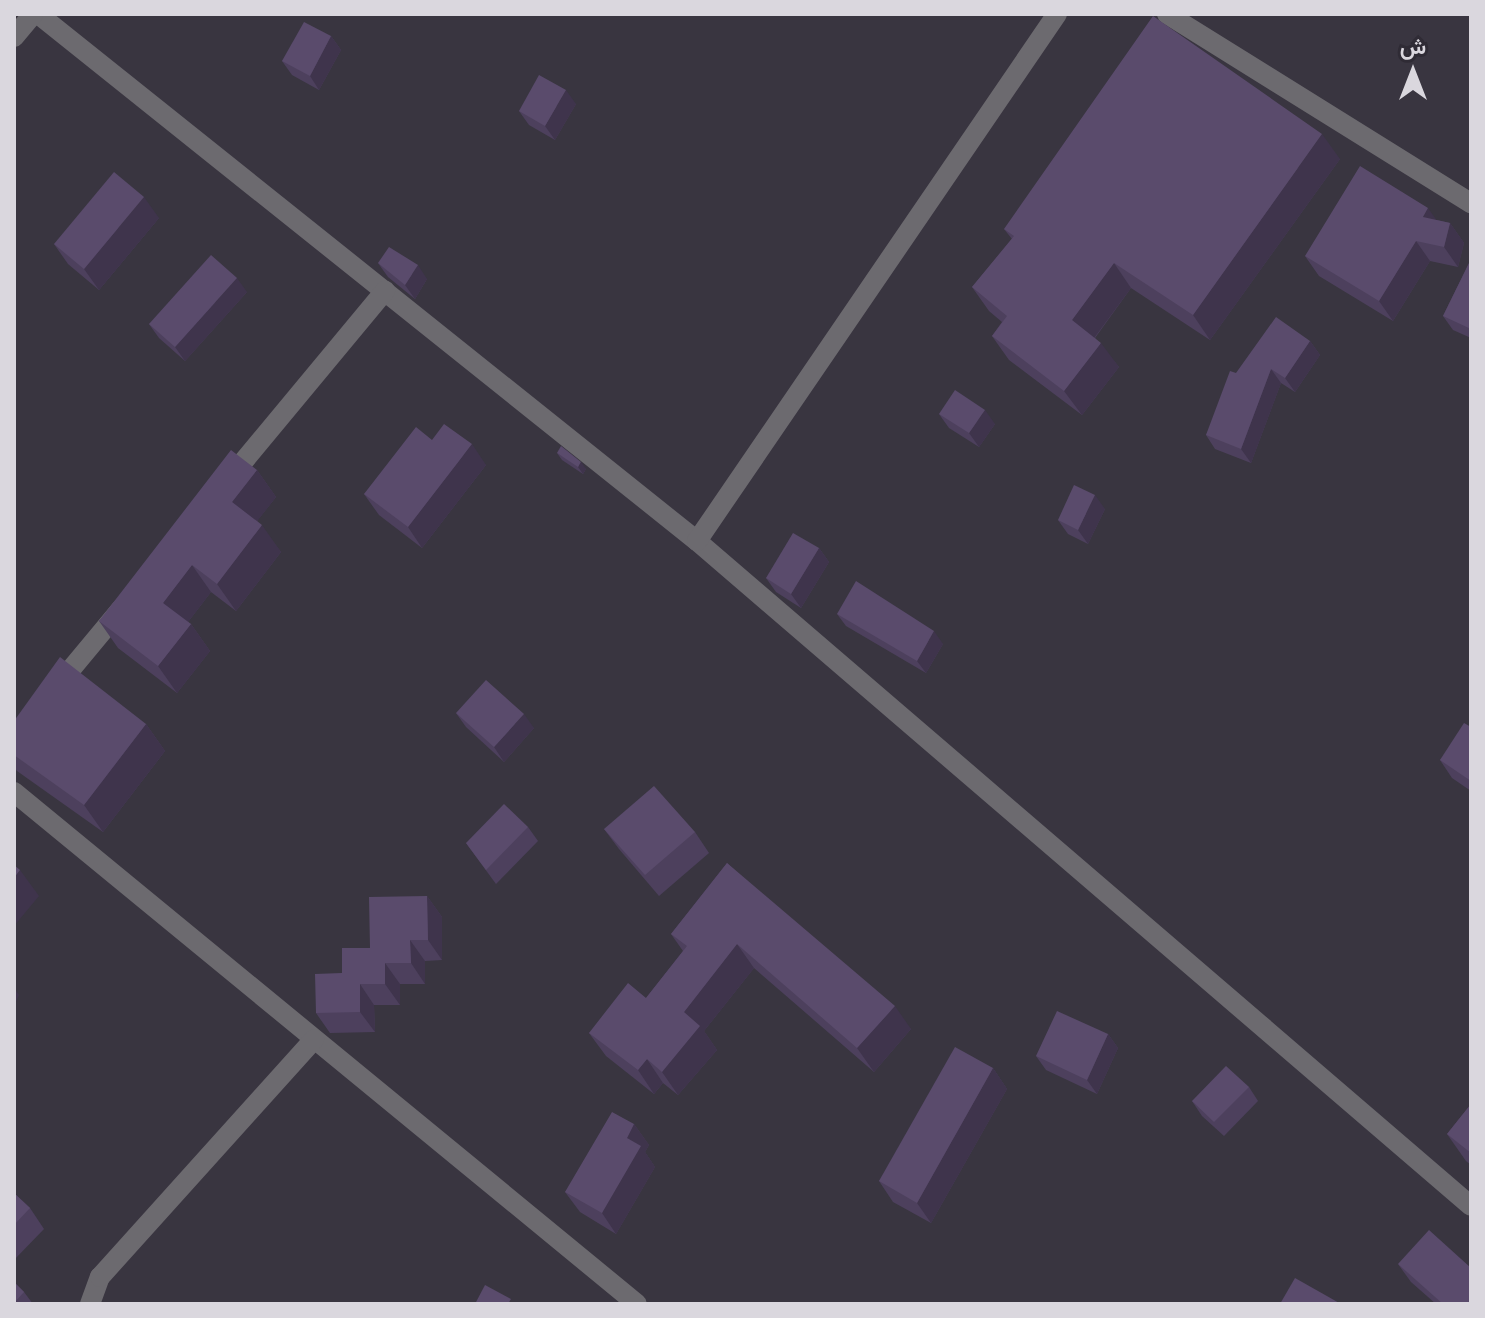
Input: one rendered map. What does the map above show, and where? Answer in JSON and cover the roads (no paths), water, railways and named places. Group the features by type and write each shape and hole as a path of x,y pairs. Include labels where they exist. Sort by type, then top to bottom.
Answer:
{"street":[{"path":"14,37 36,14 697,541 1471,1206"},
{"path":"697,541 1057,14"},
{"path":"1167,14 1471,203"},
{"path":"214,497 385,291"},
{"path":"44,702 134,594"},
{"path":"14,792 637,1304"},
{"path":"90,1304 100,1277 314,1039"}]}
